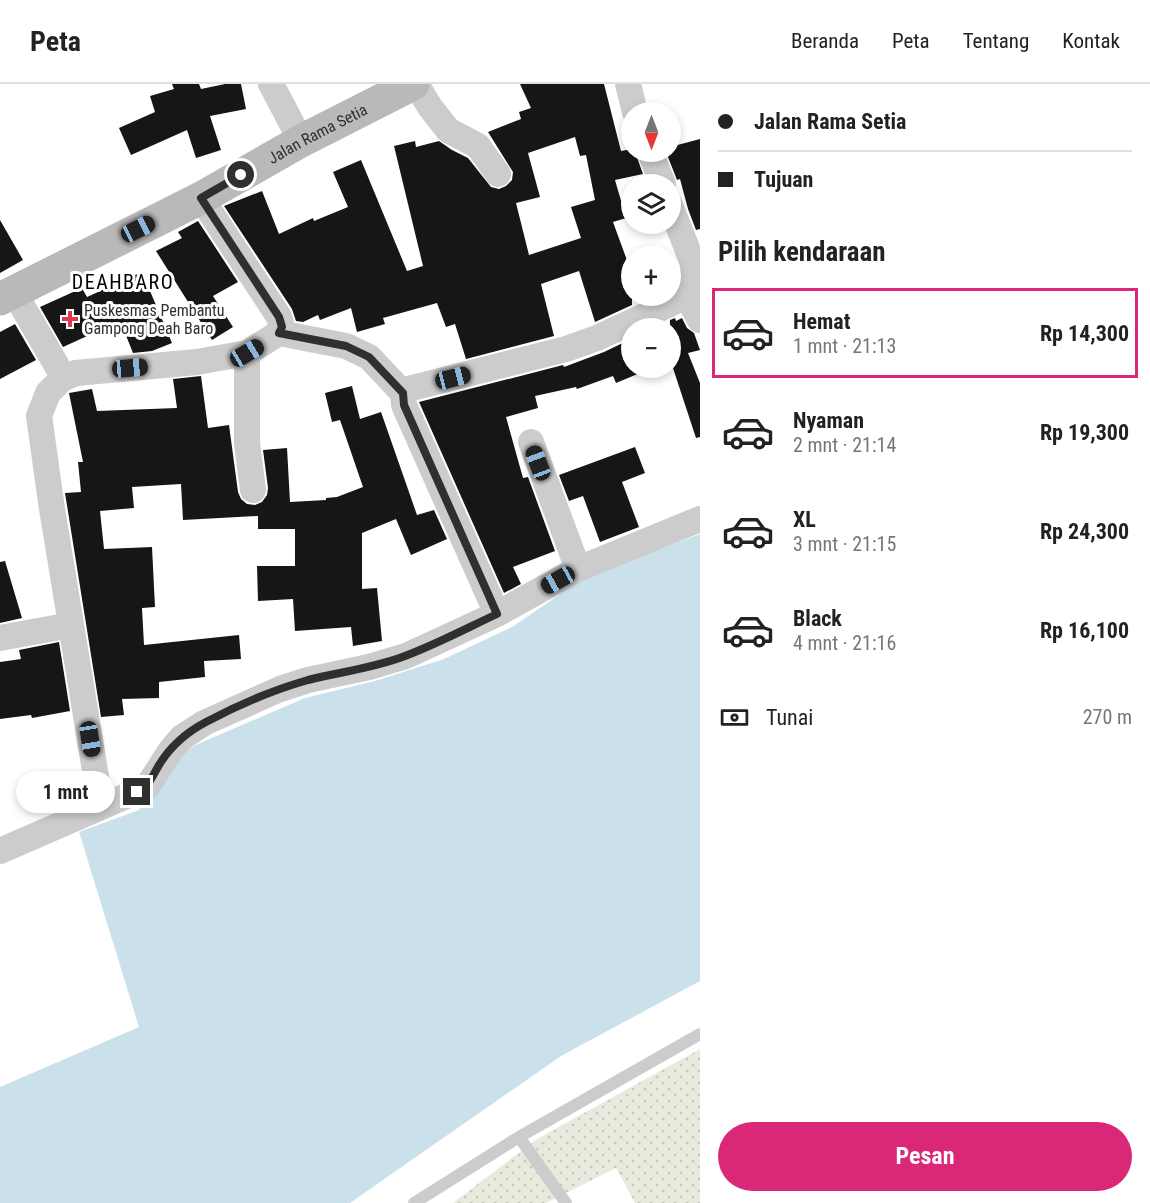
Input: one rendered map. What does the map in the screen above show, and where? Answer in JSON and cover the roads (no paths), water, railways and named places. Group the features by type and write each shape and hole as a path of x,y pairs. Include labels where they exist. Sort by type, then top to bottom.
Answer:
{"street":[{"path":"271,84 302,141"},
{"path":"415,84 448,130 478,146 498,174"},
{"name":"Jalan Rama Setia","path":"7,295 201,198 302,141 415,84"},
{"path":"628,84 632,102"},
{"path":"101,807 39,416 48,393 64,378 76,374 197,362 247,353 279,333 282,327 279,317 201,198"},
{"path":"681,229 697,264 687,296 700,320"},
{"path":"7,295 64,378"},
{"path":"403,393 408,389 566,349 597,338 687,296"},
{"path":"279,333 346,346 369,357 403,393 404,405 497,614"},
{"path":"247,353 247,443 253,490"},
{"path":"531,442 578,569"},
{"path":"0,851 147,787 181,738 204,723 280,689 406,656 497,614 578,569 700,519"},
{"path":"0,638 71,625"}],"lane":[{"path":"414,1203 519,1137 700,1034"},
{"path":"519,1137 566,1203"}],"water":[{"path":"700,534 700,981 561,1056 350,1203 0,1203 0,1087 139,1027 79,832 139,810 160,768 191,747 305,698 375,681 444,659 512,627 584,578"}],"place":[{"name":"Puskesmas Pembantu Gampong Deah Baro","path":"70,319"}],"district":[{"name":"DEAHBARO","path":"123,282"}]}
